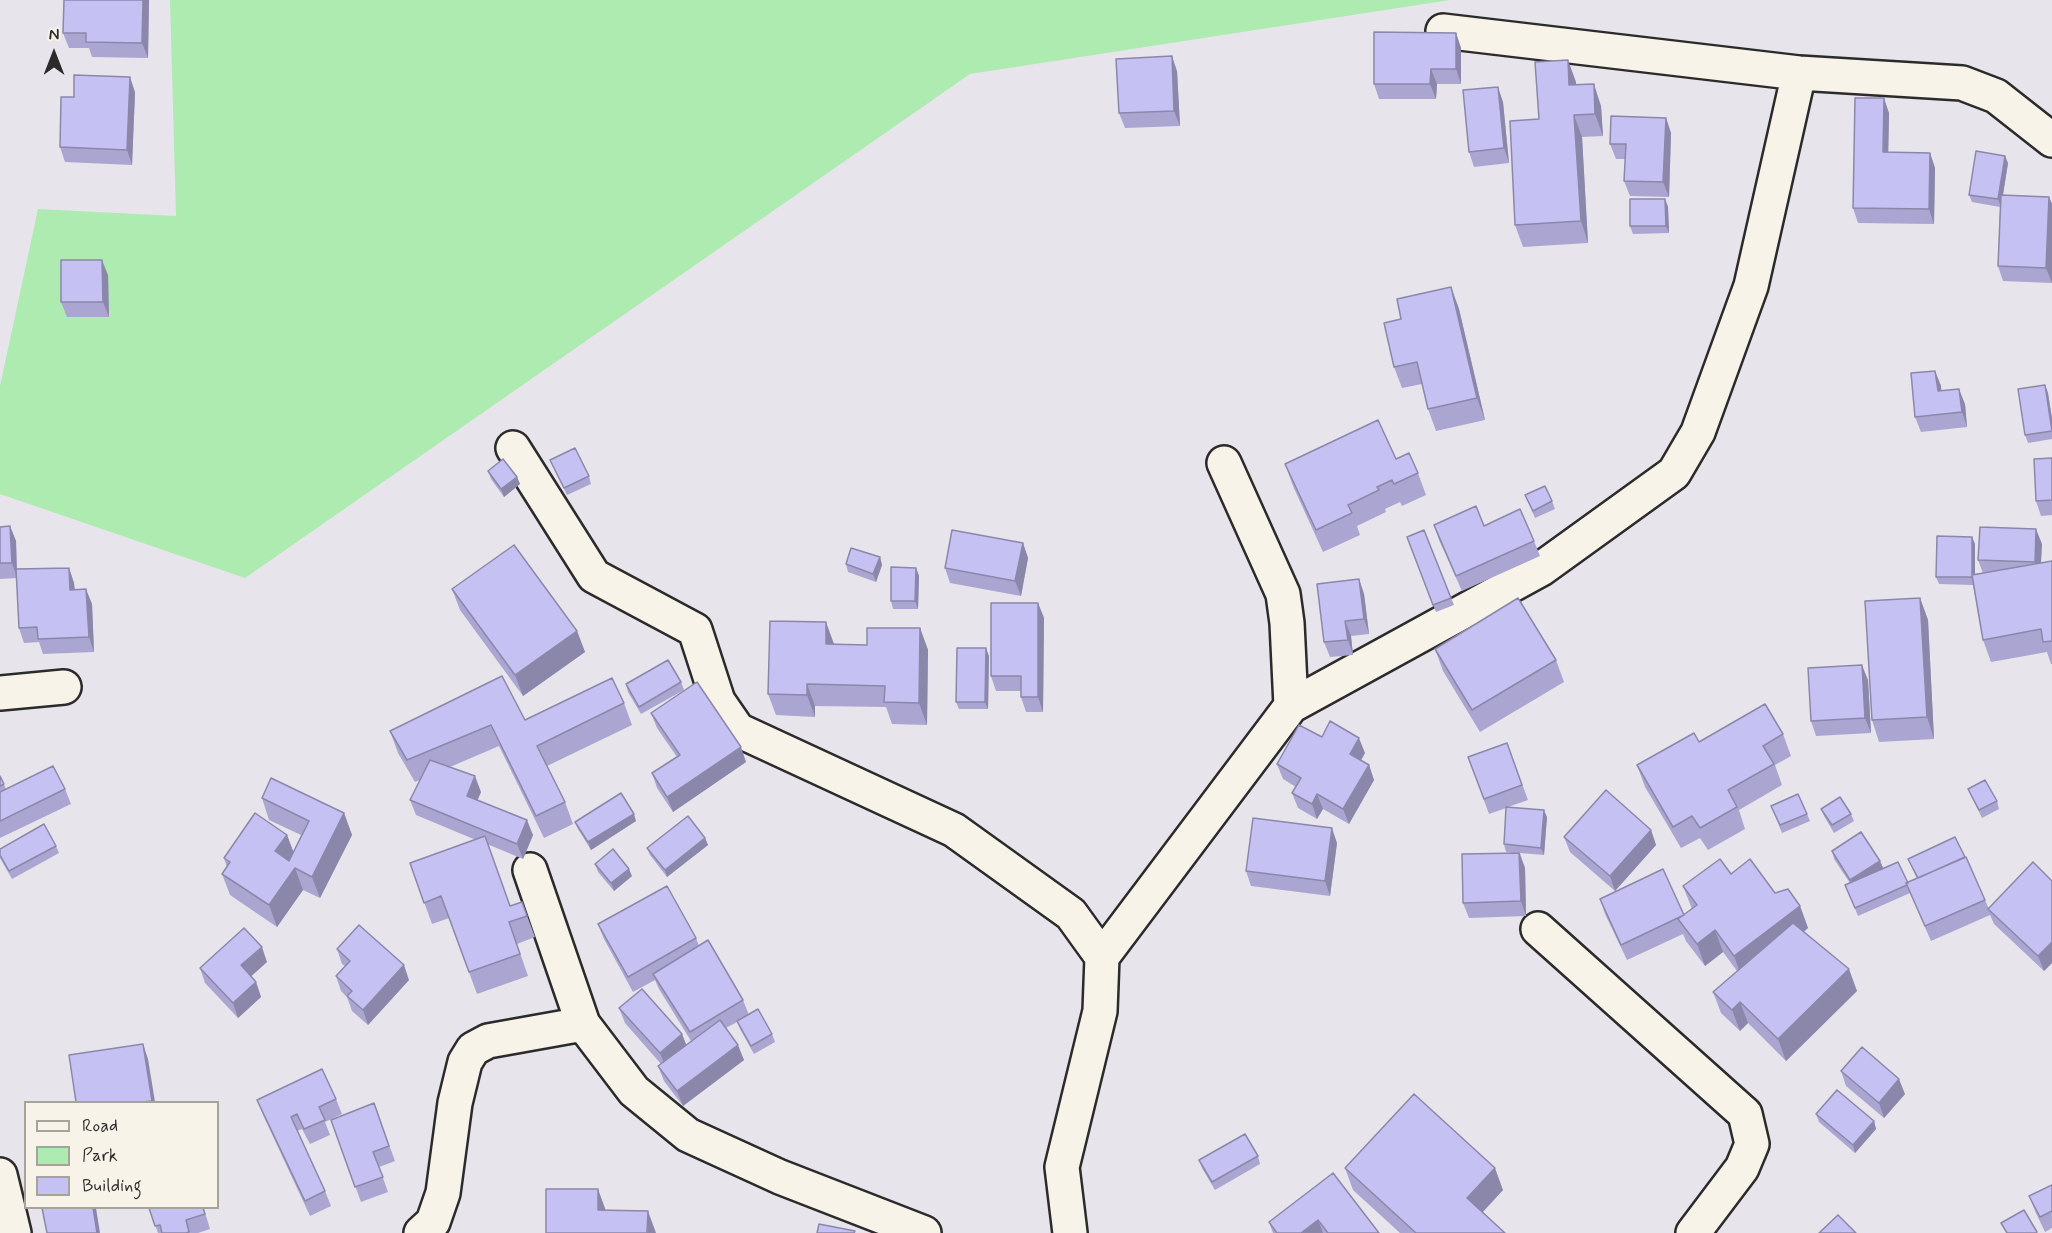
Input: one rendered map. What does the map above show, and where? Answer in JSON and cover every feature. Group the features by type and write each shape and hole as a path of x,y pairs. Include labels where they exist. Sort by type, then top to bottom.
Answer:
{"street":[{"path":"1443,31 1798,73 1962,82 1996,96 2052,140"},
{"path":"1070,1233 1062,1167 1100,1011 1102,957 1291,706 1541,569 1674,472 1698,432 1751,286 1798,73"},
{"path":"513,448 594,576 695,630 718,701 738,730 954,830 1071,914 1102,957"},
{"path":"1224,463 1283,594 1287,623 1291,706"},
{"path":"0,693 64,687"},
{"path":"530,870 583,1024 634,1091 688,1135 780,1177 924,1233"},
{"path":"1538,929 1745,1114 1752,1144 1742,1168 1693,1233"},
{"path":"421,1233 433,1222 443,1193 455,1103 465,1062 473,1049 488,1041 583,1024"},
{"path":"0,1175 14,1233"}],"green space":[{"path":"170,0 1450,0 970,74 245,578 0,494 0,386 38,209 176,216"}],"building":[{"path":"64,0 143,0 142,43 86,42 86,33 63,33"},
{"path":"1374,32 1456,33 1456,69 1431,69 1430,84 1374,84"},
{"path":"1172,56 1174,111 1119,113 1116,59"},
{"path":"1568,60 1569,85 1594,84 1595,114 1574,115 1581,221 1515,225 1510,121 1539,119 1535,62"},
{"path":"74,75 130,77 127,150 60,147 61,97 74,97"},
{"path":"1498,87 1504,148 1469,152 1463,90"},
{"path":"1855,98 1884,98 1883,152 1930,153 1929,209 1853,208"},
{"path":"1611,116 1666,118 1663,182 1624,181 1626,144 1610,144"},
{"path":"1976,151 2005,156 1998,199 1969,195"},
{"path":"2001,195 2049,197 2046,268 1998,266"},
{"path":"1630,199 1665,199 1666,226 1630,226"},
{"path":"61,260 102,260 103,302 61,302"},
{"path":"1451,287 1477,398 1428,409 1417,362 1394,367 1384,323 1401,319 1397,299"},
{"path":"1935,371 1938,391 1959,389 1962,412 1915,417 1911,373"},
{"path":"2045,385 2052,431 2025,435 2018,389"},
{"path":"1378,420 1396,459 1409,453 1418,473 1394,484 1392,480 1377,487 1379,490 1348,505 1352,513 1316,530 1285,464"},
{"path":"575,448 589,476 564,488 550,460"},
{"path":"2052,458 2052,500 2036,501 2034,459"},
{"path":"503,459 517,477 501,489 488,471"},
{"path":"1545,486 1552,501 1533,511 1525,495"},
{"path":"1476,506 1484,526 1520,509 1534,541 1456,576 1434,525"},
{"path":"10,526 12,563 0,563 0,527"},
{"path":"1980,527 2036,529 2035,562 1978,560"},
{"path":"952,530 1023,543 1015,581 945,568"},
{"path":"1424,530 1451,598 1433,605 1407,537"},
{"path":"1937,536 1972,537 1972,577 1936,577"},
{"path":"514,545 577,631 515,675 452,589"},
{"path":"851,548 880,557 873,574 846,564"},
{"path":"2052,561 2052,641 2043,642 2041,629 1983,640 1972,575"},
{"path":"891,567 916,568 915,601 891,601"},
{"path":"69,568 70,590 86,589 89,637 38,639 37,627 19,628 16,569"},
{"path":"1359,579 1364,619 1345,621 1348,640 1324,642 1317,584"},
{"path":"1518,598 1556,660 1472,710 1435,649"},
{"path":"1920,598 1927,717 1872,720 1865,601"},
{"path":"991,603 1038,603 1038,697 1021,697 1021,676 991,676"},
{"path":"770,621 826,622 826,644 867,645 867,628 920,628 919,703 884,702 885,686 807,684 807,695 768,694"},
{"path":"957,648 986,648 985,702 956,702"},
{"path":"668,660 681,682 639,707 626,684"},
{"path":"1862,665 1865,718 1811,721 1808,668"},
{"path":"502,676 525,720 612,678 624,703 537,746 565,802 536,816 491,725 407,760 390,731"},
{"path":"697,682 741,747 667,797 652,773 680,755 651,713"},
{"path":"1765,704 1783,734 1763,746 1774,764 1728,790 1737,807 1700,828 1692,816 1673,827 1637,765 1694,733 1699,742"},
{"path":"1330,721 1359,738 1350,754 1369,765 1343,809 1317,794 1312,804 1292,793 1301,778 1277,764 1299,725 1322,737"},
{"path":"1507,743 1522,785 1484,799 1468,757"},
{"path":"430,760 475,776 467,796 527,820 517,844 410,800"},
{"path":"53,766 65,789 0,821 0,792"},
{"path":"271,778 344,813 312,877 295,868 269,905 222,874 230,862 224,858 255,813 287,835 275,851 289,861 309,821 262,798"},
{"path":"1985,780 1997,801 1979,810 1968,789"},
{"path":"1606,790 1651,830 1610,876 1564,837"},
{"path":"621,793 634,814 588,842 575,822"},
{"path":"1798,794 1807,814 1780,825 1771,806"},
{"path":"1840,797 1851,814 1832,825 1821,809"},
{"path":"1506,807 1544,810 1541,848 1504,844"},
{"path":"688,816 705,838 665,870 647,848"},
{"path":"1253,818 1332,828 1325,881 1246,871"},
{"path":"44,824 56,846 9,871 0,855 0,849"},
{"path":"1861,832 1880,861 1850,880 1832,851"},
{"path":"485,836 510,906 522,902 527,916 509,922 520,954 469,972 441,896 424,903 410,863"},
{"path":"1955,837 1965,857 1918,878 1908,859"},
{"path":"613,849 629,869 611,883 595,864"},
{"path":"1519,853 1521,901 1463,903 1462,854"},
{"path":"1966,857 1985,900 1925,926 1906,883"},
{"path":"1720,859 1731,874 1750,859 1775,893 1788,889 1800,906 1734,956 1715,930 1697,944 1678,919 1697,905 1683,886"},
{"path":"1898,862 1907,885 1855,908 1845,885"},
{"path":"2033,862 2052,881 2052,942 2038,956 1988,909"},
{"path":"1663,869 1684,915 1621,945 1600,899"},
{"path":"667,886 696,938 628,977 598,924"},
{"path":"1793,923 1849,969 1778,1039 1740,1002 1732,1010 1713,992"},
{"path":"359,925 404,965 363,1010 347,996 352,991 336,976 350,961 337,949"},
{"path":"244,928 262,947 241,965 256,982 233,1003 200,968"},
{"path":"708,940 743,1000 690,1032 653,974"},
{"path":"642,989 682,1034 660,1053 619,1008"},
{"path":"758,1009 772,1034 751,1046 737,1021"},
{"path":"720,1020 738,1045 677,1091 658,1066"},
{"path":"143,1044 152,1101 76,1101 69,1055"},
{"path":"1862,1047 1899,1079 1879,1103 1841,1071"},
{"path":"322,1069 336,1099 319,1107 325,1120 304,1129 297,1114 291,1117 325,1191 305,1201 257,1100"},
{"path":"1837,1090 1874,1121 1853,1145 1816,1114"},
{"path":"1414,1094 1495,1168 1467,1198 1505,1233 1416,1233 1345,1168"},
{"path":"374,1103 389,1146 373,1152 383,1177 355,1187 331,1120"},
{"path":"1245,1134 1258,1156 1212,1182 1199,1160"},
{"path":"1333,1173 1379,1233 1328,1233 1318,1220 1301,1233 1277,1233 1269,1222"},
{"path":"2052,1185 2052,1211 2040,1217 2029,1196"},
{"path":"546,1189 598,1189 598,1210 648,1211 647,1233 546,1233"},
{"path":"42,1209 93,1209 97,1233 47,1233"},
{"path":"149,1209 203,1209 205,1214 186,1220 189,1232 186,1233 162,1233 160,1225 155,1226"},
{"path":"2024,1210 2037,1232 2007,1233 2001,1223"},
{"path":"1838,1215 1856,1233 1819,1233"},
{"path":"819,1224 855,1231 854,1233 817,1233"}]}
